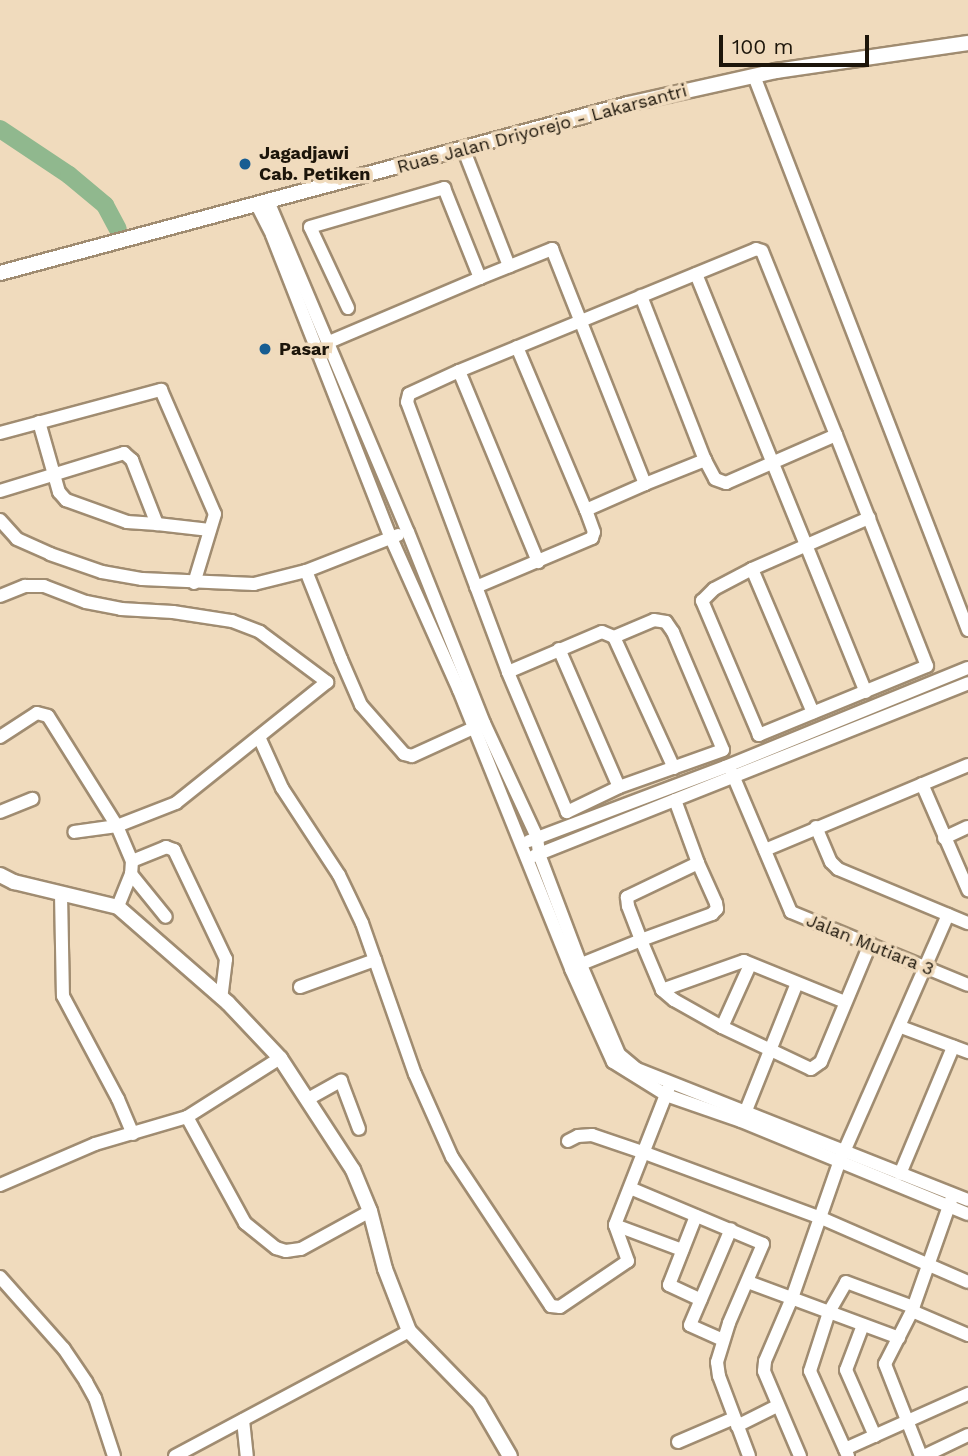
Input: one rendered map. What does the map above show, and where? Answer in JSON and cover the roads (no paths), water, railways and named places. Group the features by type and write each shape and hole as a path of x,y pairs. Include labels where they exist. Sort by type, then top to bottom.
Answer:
{"main road":[{"name":"Ruas Jalan Driyorejo - Lakarsantri","path":"0,273 628,104 754,76 968,43"},
{"path":"0,875 14,882 118,907 166,946 280,1058 353,1170 370,1211 385,1269 409,1331 479,1403 510,1456"}],"street":[{"path":"754,76 968,630"},
{"path":"463,148 509,266"},
{"path":"348,308 310,227 444,188 480,278"},
{"path":"262,203 328,342 408,532 463,688"},
{"path":"262,203 391,538 479,725 521,844 533,856 612,1062 668,1088 744,1116 968,1214"},
{"path":"328,342 552,249 645,484"},
{"path":"508,672 602,632 614,636 654,620 666,622 673,632 723,750 620,787 567,812 508,672 407,402 409,394 459,371 756,249 762,251 869,518 927,666 759,735 702,601 715,589 752,569 806,543 869,518"},
{"path":"696,274 866,692"},
{"path":"642,296 705,460 715,479 726,483 836,435"},
{"path":"476,587 592,538 594,532 517,347"},
{"path":"459,371 538,562"},
{"path":"0,433 161,390 166,396 214,510 194,583"},
{"path":"39,422 59,492 72,504 127,522 210,530"},
{"path":"0,491 126,454 157,524"},
{"path":"586,510 705,460"},
{"path":"0,520 17,539 102,572 194,583 254,584 306,571 408,532"},
{"path":"752,569 813,713"},
{"path":"306,571 366,713 404,754 412,756 479,725"},
{"path":"3,590 25,586 48,587 86,602 121,609 173,612 232,621 260,632 327,682"},
{"path":"614,636 674,768"},
{"path":"559,649 620,787"},
{"path":"74,832 117,826 176,803 345,668"},
{"path":"521,844 729,765 968,668"},
{"path":"533,856 968,683"},
{"path":"0,737 34,714 44,713 117,826 132,868 166,917"},
{"path":"479,725 537,837 533,856"},
{"path":"259,737 282,788 339,875 362,923 420,1087 452,1157 551,1306 560,1307 628,1261 615,1225 668,1088"},
{"name":"Jalan Mutiara 3","path":"729,765 791,912 968,985"},
{"path":"765,849 968,765"},
{"path":"922,784 968,890"},
{"path":"0,812 33,799"},
{"path":"576,967 712,914 717,909 675,800"},
{"path":"816,827 831,862 838,869 968,923"},
{"path":"944,838 968,827"},
{"path":"118,907 132,868 166,847 174,850 226,959 221,998"},
{"path":"698,863 628,895 628,906 662,990 674,1000 770,1052 811,1069 817,1067 870,944"},
{"path":"61,894 63,996 118,1099 133,1134"},
{"path":"800,1456 764,1366 792,1298 842,1158 948,915"},
{"path":"300,987 375,960"},
{"path":"662,990 738,961 845,1002"},
{"path":"722,1027 750,965"},
{"path":"744,1116 797,983"},
{"path":"901,1027 968,1052"},
{"path":"900,1174 953,1047"},
{"path":"0,1185 95,1144 187,1117 280,1058"},
{"path":"307,1099 341,1081 359,1129"},
{"path":"187,1117 245,1223 276,1248 286,1251 301,1249 370,1211"},
{"path":"568,1141 578,1136 592,1135 645,1153 821,1218 968,1282"},
{"path":"842,1158 900,1174 968,1200"},
{"path":"630,1188 763,1244 723,1340 718,1369 749,1456"},
{"path":"953,1194 912,1309 885,1367 922,1456 968,1436"},
{"path":"696,1216 669,1285 701,1300"},
{"path":"615,1225 682,1250"},
{"path":"723,1340 690,1325 731,1229"},
{"path":"0,1277 64,1349 86,1382 95,1398 114,1456"},
{"path":"748,1282 900,1338"},
{"path":"968,1335 846,1282 829,1312 810,1371 846,1453 875,1436 968,1394"},
{"path":"863,1325 846,1370 875,1436"},
{"path":"175,1456 409,1331"},
{"path":"678,1442 778,1406"},
{"path":"243,1420 247,1456"}],"waterway":[{"path":"0,129 69,175 105,205 118,229"}],"place":[{"name":"Jagadjawi Cab. Petiken","path":"245,164"},
{"name":"Pasar","path":"265,349"}]}
